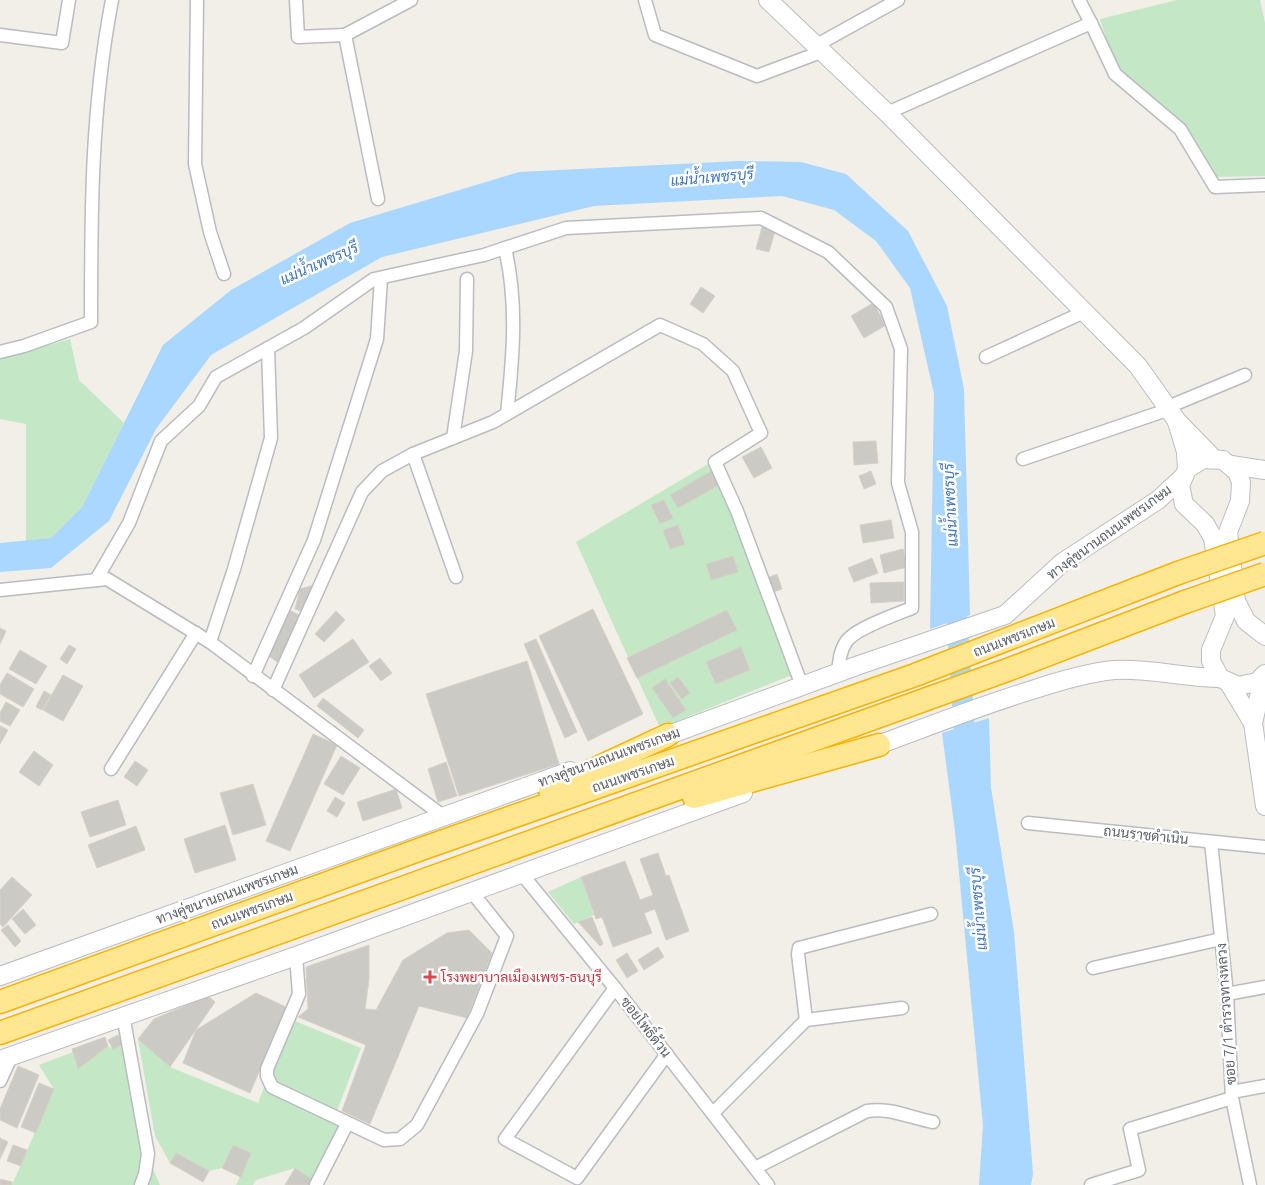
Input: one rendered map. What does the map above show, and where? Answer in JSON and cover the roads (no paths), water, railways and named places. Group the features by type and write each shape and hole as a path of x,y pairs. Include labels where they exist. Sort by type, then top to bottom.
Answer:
{"highway":[{"name":"ถนนเพชรเกษม","path":"0,1002 424,848 915,675 1178,573 1265,543"},
{"name":"ถนนเพชรเกษม","path":"0,1032 1010,669 1265,574"},
{"path":"424,848 668,735"},
{"path":"503,852 879,745"},
{"path":"4,1053 211,957"},
{"path":"0,996 70,976"}],"main road":[{"path":"768,0 887,113 1138,366 1172,412 1212,458 1231,465 1265,470"},
{"path":"1172,412 1186,452 1181,495 1184,504 1205,524 1213,538 1225,616 1222,628 1211,650 1211,661 1253,723"},
{"name":"ทางคู่ขนานถนนเพชรเกษม","path":"0,976 838,672 1006,615 1063,562 1158,500 1185,473 1203,459 1212,458"},
{"path":"1231,465 1239,477 1242,491 1228,532 1236,601 1246,621 1265,636"},
{"path":"4,1053 123,1016 296,956 521,872 1009,697 1073,677 1114,670 1155,671 1225,680 1248,685 1264,675"},
{"path":"1264,675 1253,723 1265,805"}],"street":[{"path":"0,35 62,43 69,0"},
{"path":"0,352 24,346 91,322 94,119 102,54 112,0"},
{"path":"197,0 195,164 210,232 224,274"},
{"path":"296,0 298,37 345,35 411,0"},
{"path":"645,0 655,35 757,76 818,49 898,0"},
{"path":"1079,0 1114,74 1180,129 1215,187 1265,185"},
{"path":"887,113 1091,23"},
{"path":"345,35 378,199"},
{"path":"96,580 129,523 161,441 200,406 216,377 304,328 374,280 504,248 566,228 761,218 828,252 886,307 901,349 898,482 912,532 912,608 875,622 846,640 840,654 838,672"},
{"path":"504,248 512,278 514,333 507,414"},
{"path":"252,676 314,540 378,339 381,278"},
{"path":"453,438 466,351 468,279"},
{"path":"986,357 1084,312"},
{"path":"272,690 362,492 382,471 413,454 507,414 660,325 703,344 733,370 761,432 715,462 737,511 802,686"},
{"path":"210,642 234,569 271,438 268,348"},
{"path":"1023,459 1172,412 1245,375"},
{"path":"413,454 456,577"},
{"path":"0,590 107,579 210,642 252,676 443,816"},
{"path":"112,769 196,633"},
{"name":"ถนนราชดำเนิน","path":"1028,823 1265,847"},
{"name":"ซอย 7/1 ตำรวจทางหลวง","path":"1211,842 1227,994 1232,1095 1250,1185"},
{"name":"ซอยโพธิ์ด้วน","path":"521,872 616,988 768,1185"},
{"path":"296,956 299,994 267,1068 267,1076 272,1087 384,1140 400,1139 417,1125 477,1014 506,936 471,891"},
{"path":"806,1020 798,954 799,948 931,914"},
{"path":"1094,968 1221,939"},
{"path":"1227,994 1265,987"},
{"path":"616,988 505,1139 577,1178 667,1054"},
{"path":"713,1113 806,1020 902,1008"},
{"path":"123,1016 148,1154 141,1185"},
{"path":"0,1081 4,1053"},
{"path":"1091,1185 1139,1170 1130,1129 1265,1086"},
{"path":"755,1168 867,1111 878,1109 891,1111 933,1122"},
{"path":"316,1185 347,1124"}],"water":[{"path":"739,161 801,162 846,174 908,231 947,306 964,389 970,615 930,629 934,394 910,288 876,241 834,210 782,196 594,206 382,257 211,355 156,429 109,521 51,568 0,572 0,543 51,538 82,507 163,345 231,290 350,223 519,172"},
{"path":"989,718 991,788 1014,932 1033,1174 1031,1185 979,1185 983,1125 955,831 942,733"}],"waterway":[{"name":"แม่น้ำเพชรบุรี","path":"955,591 966,755"}],"place":[{"name":"โรงพยาบาลเมืองเพชร-ธนบุรี","path":"430,977"}]}
